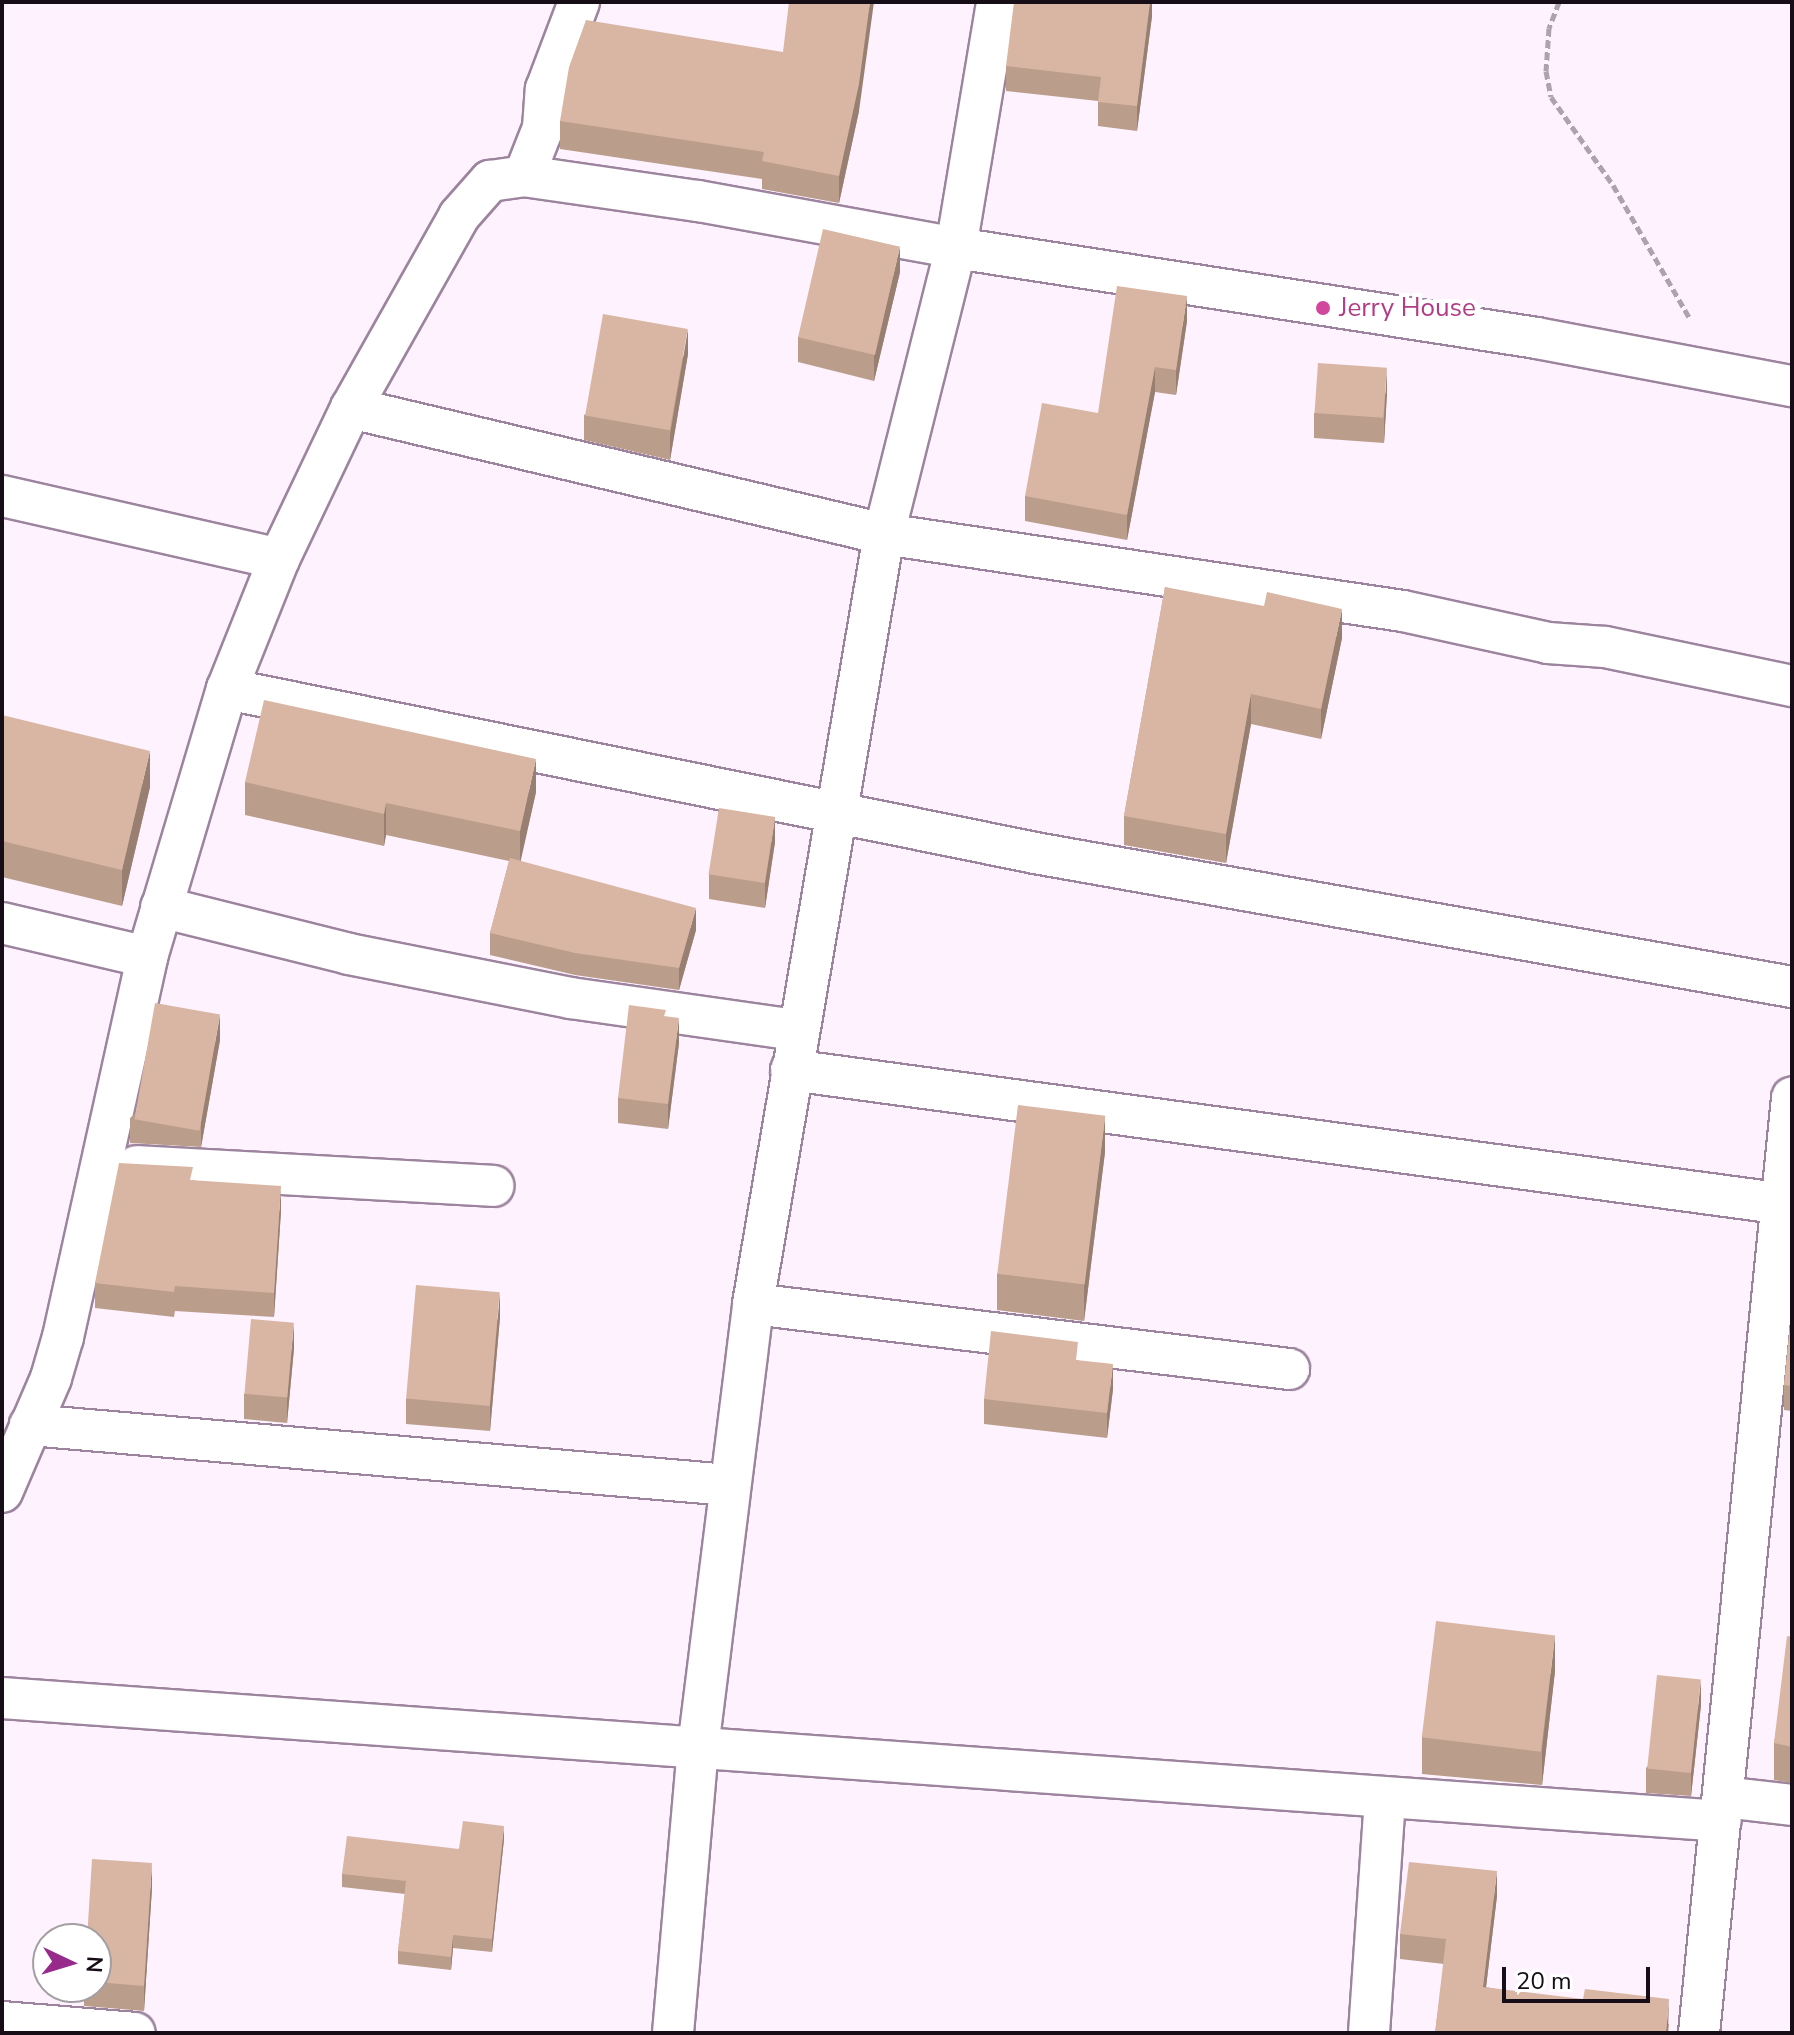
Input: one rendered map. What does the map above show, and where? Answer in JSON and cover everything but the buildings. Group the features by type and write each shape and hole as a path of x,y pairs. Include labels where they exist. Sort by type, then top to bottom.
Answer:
{"street":[{"path":"524,176 543,128 546,89 579,2"},
{"path":"673,2033 698,1748 753,1304 797,1030 840,813 884,534 956,248 997,2"},
{"path":"2,1492 63,1337 97,1164 147,957 227,689 279,559 351,408 476,193 490,181 524,176 698,201 956,248 1060,260 1792,386"},
{"path":"351,408 884,534 1403,611 1548,643 1605,647 1792,686"},
{"path":"2,496 279,559"},
{"path":"227,689 1200,885 1792,987"},
{"path":"161,907 349,954 571,998 797,1030"},
{"path":"2,923 147,957"},
{"path":"791,1070 1788,1204"},
{"path":"1699,2033 1788,1204 1792,1098"},
{"path":"97,1164 493,1186"},
{"path":"753,1304 1289,1369"},
{"path":"30,1425 729,1485"},
{"path":"2,1698 1385,1799 1722,1809 1792,1805"},
{"path":"1369,2033 1385,1799"},
{"path":"2,2022 135,2033"}],"path":[{"path":"1559,2 1549,28 1546,71 1551,97 1613,185 1719,371"}],"place":[{"name":"Jerry House","path":"1323,308"}]}
